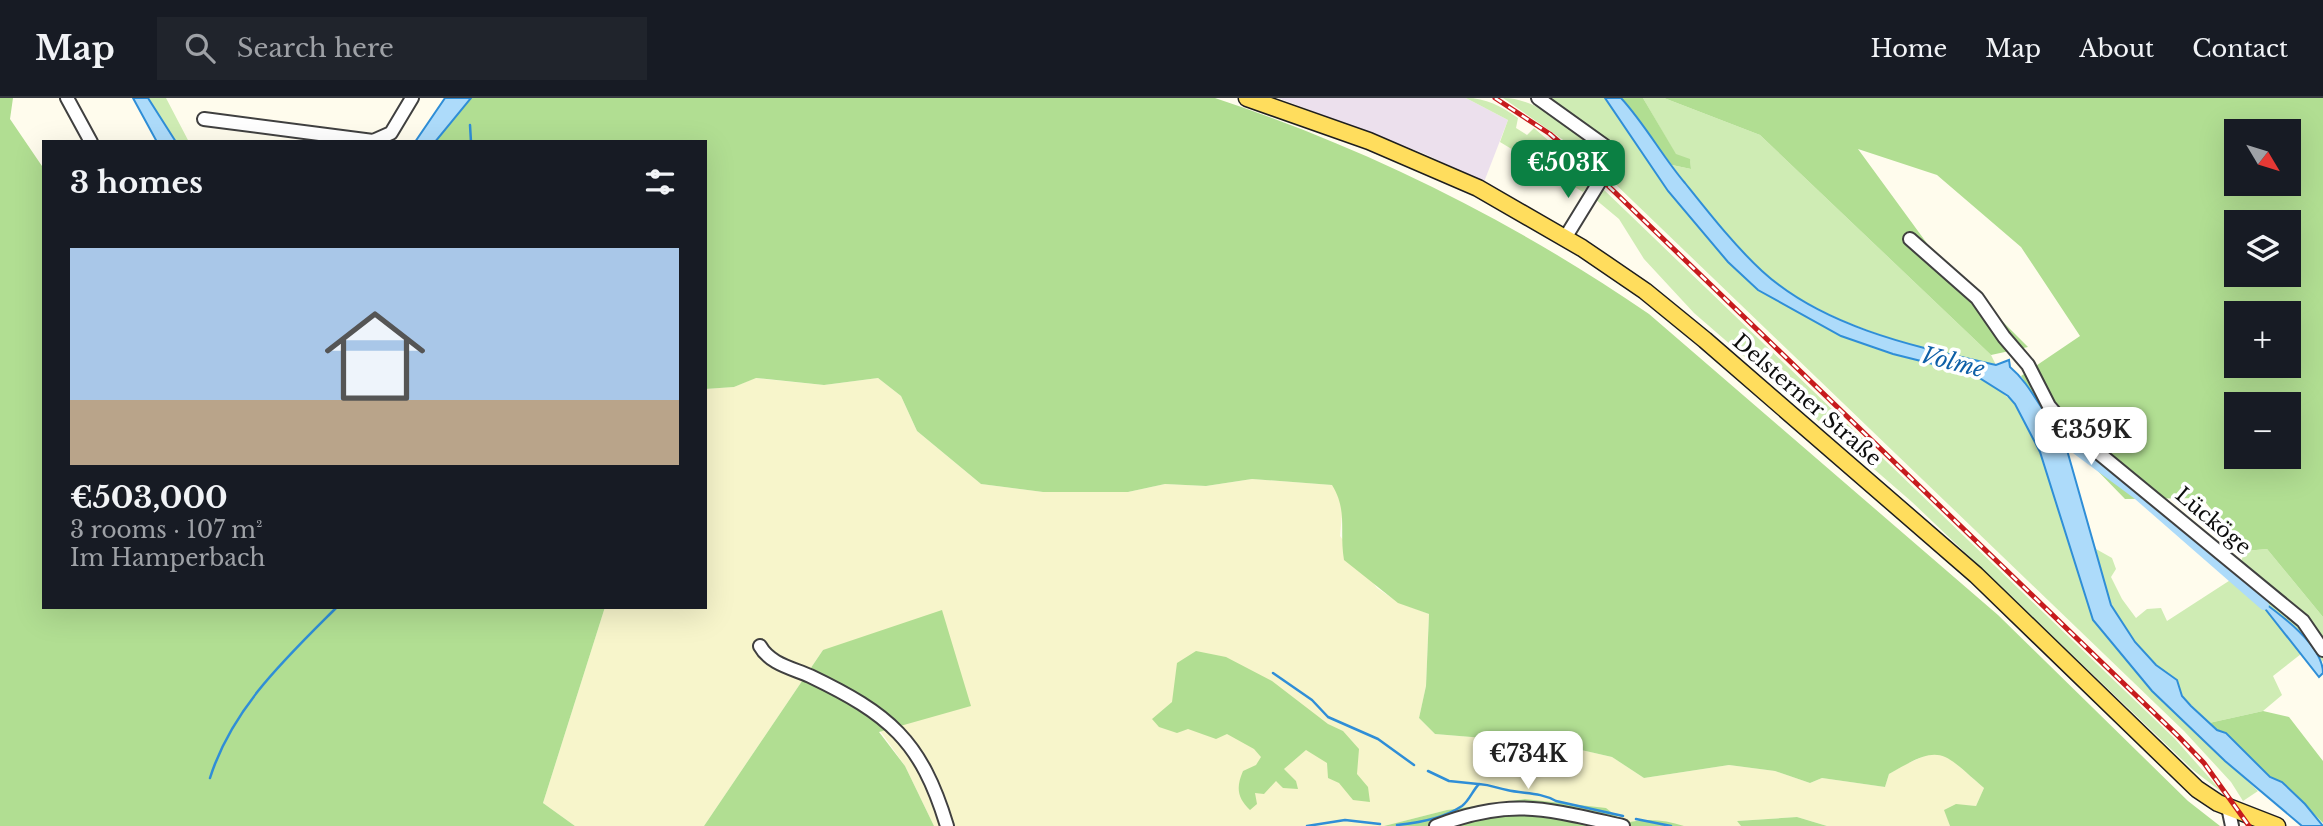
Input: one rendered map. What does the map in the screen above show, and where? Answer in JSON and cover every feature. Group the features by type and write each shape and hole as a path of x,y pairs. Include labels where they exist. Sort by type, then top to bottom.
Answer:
{"main road":[{"name":"Delsterner Straße","path":"1247,98 1369,141 1446,173 1565,238 1645,291 1976,575 2191,784 2228,807 2277,826"}],"street":[{"path":"67,98 90,140"},
{"path":"375,140 391,132 412,98"},
{"path":"1538,98 1605,146 1610,157 1608,169 1565,238"},
{"path":"204,119 365,140"},
{"name":"Lücköge","path":"1910,239 1977,298 2004,337 2028,365 2049,405 2067,427 2295,614 2323,650"},
{"path":"760,646 771,659 834,688 901,732 923,764 947,826"},
{"path":"1436,826 1473,812 1517,807 1554,811 1623,826"},
{"path":"2228,807 2232,826"}],"shaded area":[{"path":"1278,98 1466,98 1508,120 1484,182 1425,154"},
{"path":"755,378 824,385 878,378 901,396 917,431 981,484 1043,492 1128,492 1165,484 1206,486 1252,479 1333,485 1343,503 1340,536 1377,588 1398,602 1429,614 1426,686 1419,718 1435,734 1555,744 1612,757 1644,778 1729,765 1775,771 1810,783 1822,778 1885,787 1889,774 1906,764 1929,754 1945,754 1984,788 1976,806 1956,805 1945,810 1950,826 1827,826 1797,817 1737,821 1741,826 1672,826 1625,823 1561,805 1525,799 1447,810 1384,826 934,826 905,766 823,650 704,826 575,826 543,803 604,609 707,609 707,389 734,387"}],"green space":[{"path":"0,98 13,98 10,119 42,166 42,609 604,609 543,803 575,826 0,826"},
{"path":"148,98 166,98 188,140 175,140"},
{"path":"471,98 1215,98 1272,118 1385,164 1440,191 1546,249 1649,314 1998,615 2188,801 2220,826 1950,826 1944,810 1956,804 1976,806 1984,788 1949,759 1940,756 1920,758 1889,774 1885,787 1822,778 1810,783 1775,771 1729,765 1644,778 1612,757 1555,744 1435,734 1419,718 1426,686 1429,614 1398,603 1344,560 1342,512 1332,485 1252,479 1206,486 1165,484 1128,492 1043,492 981,484 917,431 901,396 878,378 824,385 756,378 734,387 707,389 707,140 437,140"},
{"path":"1466,98 1499,106 1518,118 1516,128 1527,135 1534,128 1594,180 1583,192 1500,142 1508,120"},
{"path":"1503,98 1544,110 1569,127 1603,155 1602,167"},
{"path":"1547,98 1605,98 1668,191 1741,273 1935,366 1973,374 1990,382 2015,404 2040,452 2093,620 2152,691 2258,791 2243,801 2231,782 2184,731 1608,177 1617,170 1618,157 1613,144"},
{"path":"1620,98 1643,98 1676,154 1690,159 1691,169 1672,165"},
{"path":"1643,98 1664,98 1760,135 1991,355 1996,365 1939,352 1855,325 1828,314 1778,284 1734,244 1683,181 1672,165 1691,169 1690,160 1676,155"},
{"path":"1664,98 2323,98 2323,617 2267,549 2245,551 2202,498 2125,499 2052,424 2021,376 2080,336 2021,247 1937,175 1858,149 1934,253 2028,347 1991,355 1760,135"},
{"path":"1601,187 2175,739 2223,793 2193,770 1912,502 1694,313 1644,259 1619,219 1595,199"},
{"path":"2096,549 2112,558 2116,569 2111,577 2136,618 2147,609 2161,608 2167,621 2235,577 2245,551 2267,549 2323,617 2323,662 2295,627 2262,605 2301,654 2273,676 2282,695 2263,711 2209,723 2182,696 2177,680 2156,665 2126,631 2107,596"},
{"path":"942,610 971,706 879,732 905,766 934,826 704,826 823,650"},
{"path":"1196,651 1226,657 1272,681 1328,724 1343,731 1359,749 1357,774 1368,787 1370,802 1353,800 1339,783 1328,778 1327,763 1306,750 1284,769 1296,781 1298,789 1283,788 1276,781 1264,794 1255,793 1257,804 1250,810 1240,797 1239,782 1243,771 1256,765 1261,757 1254,749 1227,734 1216,739 1188,729 1177,733 1159,727 1152,719 1172,702 1177,663"},
{"path":"2263,711 2289,717 2323,761 2323,823 2282,782 2270,777 2209,723"},
{"path":"1525,799 1606,808 1625,823 1654,820 1684,826 1384,826 1447,810"},
{"path":"1797,817 1827,826 1741,826 1737,821"}],"water":[{"path":"133,98 148,98 175,140 156,140"},
{"path":"445,98 471,98 437,140 416,140"},
{"name":"Volme","path":"1605,98 1621,98 1722,228 1762,271 1787,291 1842,321 1873,333 1996,365 2009,360 2010,367 2068,439 2065,443 2111,605 2135,642 2156,665 2177,680 2182,696 2191,706 2217,730 2226,733 2270,777 2282,782 2323,826 2302,826 2225,761 2152,691 2093,620 2040,452 2015,404 2008,396 1973,374 1893,354 1841,336 1758,290 1728,262 1668,191"},
{"path":"2255,596 2307,640 2321,662 2323,673 2319,677"}],"waterway":[{"path":"470,125 471,140"},
{"path":"2057,435 2138,495 2264,605"},
{"path":"210,778 232,729 246,707 280,665 335,609"},
{"path":"1273,673 1312,700 1328,717 1378,739 1414,765"},
{"path":"1428,771 1449,781 1478,784"},
{"path":"1397,825 1447,814 1464,804 1479,784 1623,816"},
{"path":"1636,819 1671,826"},
{"path":"1307,826 1345,820 1380,824"}],"railway":[{"path":"1495,98 1550,134 1597,175 2178,736 2204,763 2249,826"}]}
